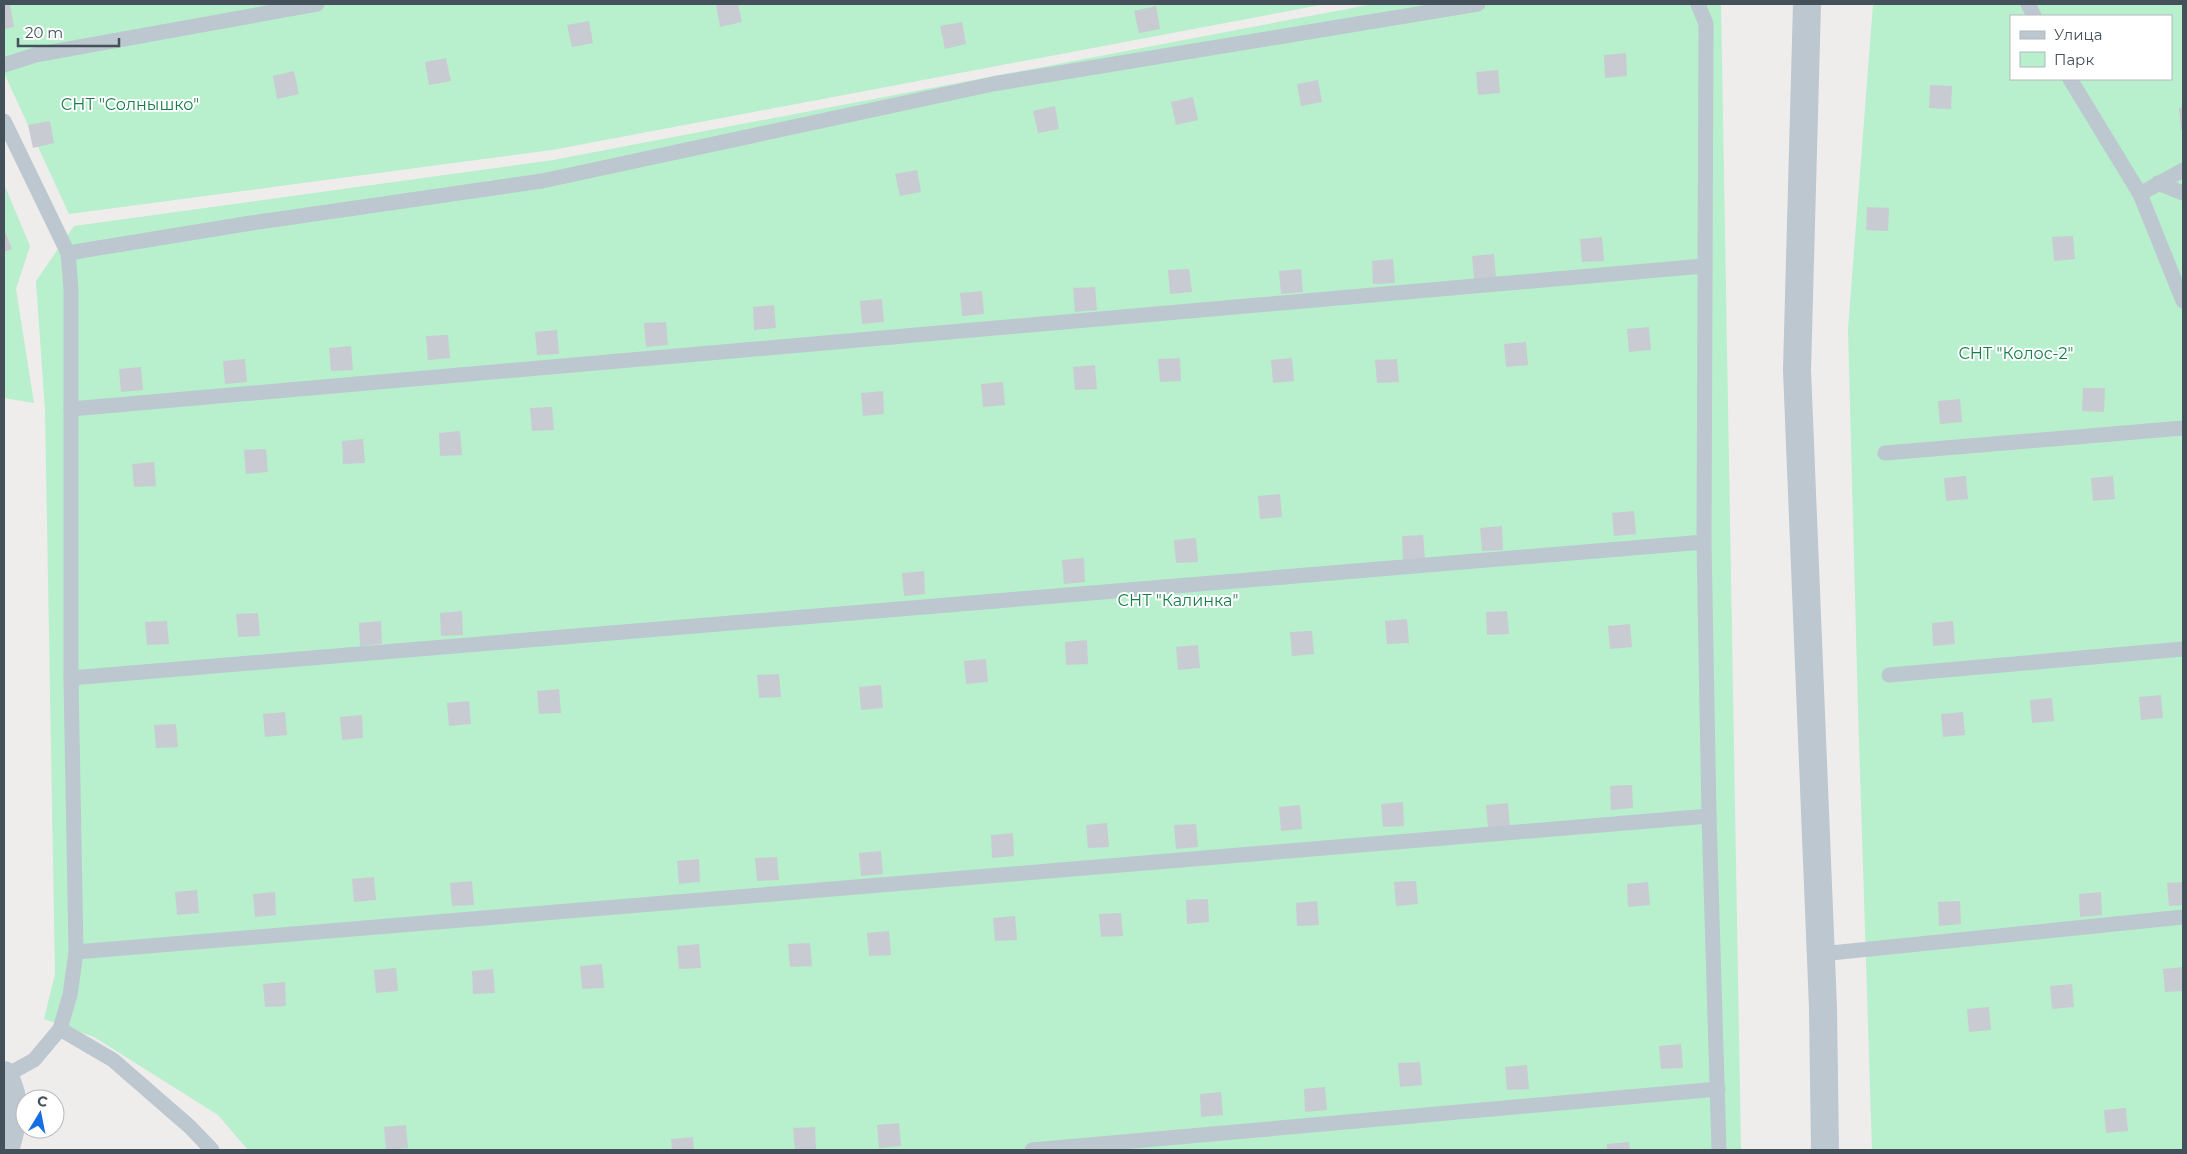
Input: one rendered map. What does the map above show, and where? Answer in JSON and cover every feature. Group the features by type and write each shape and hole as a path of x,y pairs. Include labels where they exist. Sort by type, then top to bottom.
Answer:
{"street":[{"path":"1807,4 1798,370 1821,954 1825,1150"},
{"path":"4,1076 13,1095 13,1124 5,1150"}],"lane":[{"path":"4,65 35,55 317,4"},
{"path":"68,253 245,224 542,180 993,84 1478,4"},
{"path":"1698,4 1706,24 1704,542 1709,816 1719,1150"},
{"path":"2071,80 2140,194 2183,301"},
{"path":"4,121 68,253 71,289 71,678 76,952 70,995 60,1030 34,1060 4,1076"},
{"path":"2140,194 2183,170"},
{"path":"2158,183 2183,193"},
{"path":"71,409 1704,266"},
{"path":"1885,453 2183,428"},
{"path":"71,678 1704,542"},
{"path":"1889,675 2183,649"},
{"path":"76,952 1709,816"},
{"path":"1821,954 2183,917"},
{"path":"60,1030 113,1060 190,1127 212,1150"},
{"path":"1032,1150 1718,1089"}],"green space":[{"name":"СНТ \"Солнышко\"","path":"4,4 1326,4 552,150 69,214 4,73"},
{"name":"СНТ \"Калинка\"","path":"1373,4 1721,4 1741,1150 248,1150 218,1115 94,1037 44,1019 55,974 45,411 36,281 74,226 553,160"},
{"name":"СНТ \"Колос-2\"","path":"1873,4 2183,4 2183,1150 1872,1150 1848,329"},
{"path":"4,184 30,246 16,289 34,403 4,398"}],"building":[{"path":"10,4 14,27 4,29 4,5"},
{"path":"716,4 738,4 742,22 720,27"},
{"path":"1156,6 1160,29 1139,33 1134,11"},
{"path":"589,21 593,43 572,47 567,25"},
{"path":"962,22 966,44 945,49 940,26"},
{"path":"1626,53 1627,76 1605,78 1604,55"},
{"path":"446,58 451,81 429,85 425,62"},
{"path":"1498,70 1500,93 1478,95 1476,72"},
{"path":"294,71 299,94 277,99 273,76"},
{"path":"1318,80 1322,102 1301,106 1297,84"},
{"path":"1930,85 1952,86 1951,109 1929,108"},
{"path":"1193,97 1198,120 1176,125 1171,102"},
{"path":"1055,106 1059,129 1038,133 1033,111"},
{"path":"2179,108 2183,108 2183,130 2181,130"},
{"path":"50,121 54,143 33,148 28,125"},
{"path":"917,170 921,192 900,196 895,174"},
{"path":"1867,207 1889,208 1888,231 1866,230"},
{"path":"4,229 12,249 4,252"},
{"path":"2073,236 2075,259 2054,261 2052,237"},
{"path":"1602,237 1604,261 1582,262 1580,239"},
{"path":"1494,254 1496,278 1474,279 1472,256"},
{"path":"1393,259 1395,283 1373,284 1372,261"},
{"path":"1189,269 1192,292 1170,294 1168,270"},
{"path":"1301,269 1303,292 1281,294 1279,271"},
{"path":"1095,287 1097,310 1075,312 1073,288"},
{"path":"982,291 984,314 962,316 960,293"},
{"path":"882,299 884,322 862,324 860,301"},
{"path":"774,305 776,328 754,330 753,307"},
{"path":"666,322 668,345 646,347 644,323"},
{"path":"1649,327 1651,350 1629,352 1627,329"},
{"path":"557,330 559,354 537,355 535,332"},
{"path":"448,335 450,358 428,360 426,336"},
{"path":"1526,342 1528,365 1506,367 1504,344"},
{"path":"351,346 353,370 331,371 329,348"},
{"path":"1180,358 1181,381 1160,382 1158,359"},
{"path":"1292,358 1294,381 1273,383 1271,360"},
{"path":"245,359 247,382 225,384 223,361"},
{"path":"1397,359 1399,382 1377,383 1375,360"},
{"path":"1095,365 1097,389 1075,390 1073,367"},
{"path":"141,367 143,390 121,392 119,369"},
{"path":"1003,382 1005,405 983,407 981,384"},
{"path":"2083,388 2105,388 2104,412 2082,411"},
{"path":"883,391 884,414 863,416 861,393"},
{"path":"1960,399 1962,422 1940,424 1938,401"},
{"path":"552,407 554,430 532,431 530,408"},
{"path":"460,431 462,455 440,456 439,433"},
{"path":"363,439 365,463 343,464 342,441"},
{"path":"266,449 268,472 246,474 244,450"},
{"path":"154,462 156,486 134,487 132,464"},
{"path":"1966,476 1968,499 1946,501 1944,478"},
{"path":"2113,476 2115,499 2093,501 2091,478"},
{"path":"1280,494 1282,517 1260,519 1258,496"},
{"path":"1634,511 1636,534 1614,536 1612,513"},
{"path":"1502,526 1503,550 1482,551 1480,528"},
{"path":"1423,535 1425,558 1403,560 1402,536"},
{"path":"1196,538 1198,562 1176,563 1174,540"},
{"path":"1084,558 1085,582 1064,584 1062,560"},
{"path":"924,571 925,594 904,596 902,573"},
{"path":"462,611 463,635 441,636 440,613"},
{"path":"1507,611 1509,634 1487,635 1486,612"},
{"path":"258,613 260,636 238,637 236,614"},
{"path":"1407,619 1409,643 1387,644 1385,621"},
{"path":"167,621 169,644 147,645 145,622"},
{"path":"381,621 382,644 360,646 359,623"},
{"path":"1953,621 1955,644 1933,646 1932,623"},
{"path":"1630,624 1632,647 1610,649 1608,626"},
{"path":"1312,631 1314,654 1292,656 1290,632"},
{"path":"1087,640 1088,664 1066,665 1065,642"},
{"path":"1198,645 1200,668 1178,670 1176,647"},
{"path":"986,659 988,682 966,684 964,661"},
{"path":"779,674 781,697 759,698 757,675"},
{"path":"881,685 883,708 861,710 859,687"},
{"path":"559,689 561,713 539,714 537,691"},
{"path":"2161,695 2163,718 2141,720 2139,697"},
{"path":"2052,698 2054,721 2032,723 2030,700"},
{"path":"469,701 471,724 449,726 447,703"},
{"path":"285,712 287,735 265,737 263,714"},
{"path":"1963,712 1965,735 1943,737 1941,714"},
{"path":"362,715 363,738 342,740 340,717"},
{"path":"176,724 178,747 156,748 154,725"},
{"path":"1632,785 1633,808 1611,810 1610,786"},
{"path":"1403,802 1404,826 1383,827 1381,804"},
{"path":"1508,803 1510,827 1488,828 1486,805"},
{"path":"1300,805 1302,829 1281,831 1279,807"},
{"path":"1107,823 1109,847 1088,848 1086,825"},
{"path":"1196,824 1198,847 1176,849 1174,825"},
{"path":"1013,833 1014,856 992,858 991,835"},
{"path":"881,851 883,874 861,876 859,853"},
{"path":"777,857 779,880 757,881 755,858"},
{"path":"699,859 700,882 679,884 677,861"},
{"path":"374,877 376,900 354,902 352,879"},
{"path":"472,881 474,905 452,906 450,883"},
{"path":"1416,881 1418,904 1396,906 1394,882"},
{"path":"1648,882 1650,905 1628,907 1627,884"},
{"path":"2183,882 2183,905 2169,906 2167,883"},
{"path":"197,890 199,913 177,915 175,892"},
{"path":"275,892 276,915 255,917 253,894"},
{"path":"2101,892 2102,915 2080,917 2079,894"},
{"path":"1208,899 1209,922 1187,924 1186,900"},
{"path":"1317,901 1319,925 1297,926 1296,903"},
{"path":"1960,901 1961,924 1939,926 1938,902"},
{"path":"1121,913 1123,936 1101,937 1099,914"},
{"path":"1015,916 1017,940 995,941 993,918"},
{"path":"889,931 891,955 869,956 867,933"},
{"path":"810,943 812,966 790,967 788,944"},
{"path":"699,944 701,968 679,969 677,946"},
{"path":"602,964 604,988 582,989 580,966"},
{"path":"2183,967 2183,991 2165,992 2163,969"},
{"path":"396,968 398,991 376,993 374,970"},
{"path":"493,969 495,993 473,994 472,971"},
{"path":"285,982 286,1006 265,1007 263,984"},
{"path":"2072,984 2074,1007 2052,1009 2050,986"},
{"path":"1989,1007 1991,1030 1969,1032 1967,1009"},
{"path":"1681,1044 1683,1068 1661,1069 1659,1046"},
{"path":"1420,1062 1422,1085 1400,1087 1398,1063"},
{"path":"1527,1065 1529,1089 1507,1090 1505,1067"},
{"path":"1325,1087 1327,1110 1305,1112 1304,1089"},
{"path":"1221,1092 1223,1115 1201,1117 1200,1094"},
{"path":"2126,1108 2128,1131 2106,1133 2104,1110"},
{"path":"899,1123 901,1146 879,1148 877,1125"},
{"path":"406,1125 408,1148 386,1150 384,1127"},
{"path":"815,1127 816,1150 795,1150 793,1128"},
{"path":"693,1137 694,1150 672,1150 671,1139"},
{"path":"1629,1142 1630,1150 1607,1150 1607,1144"}]}
